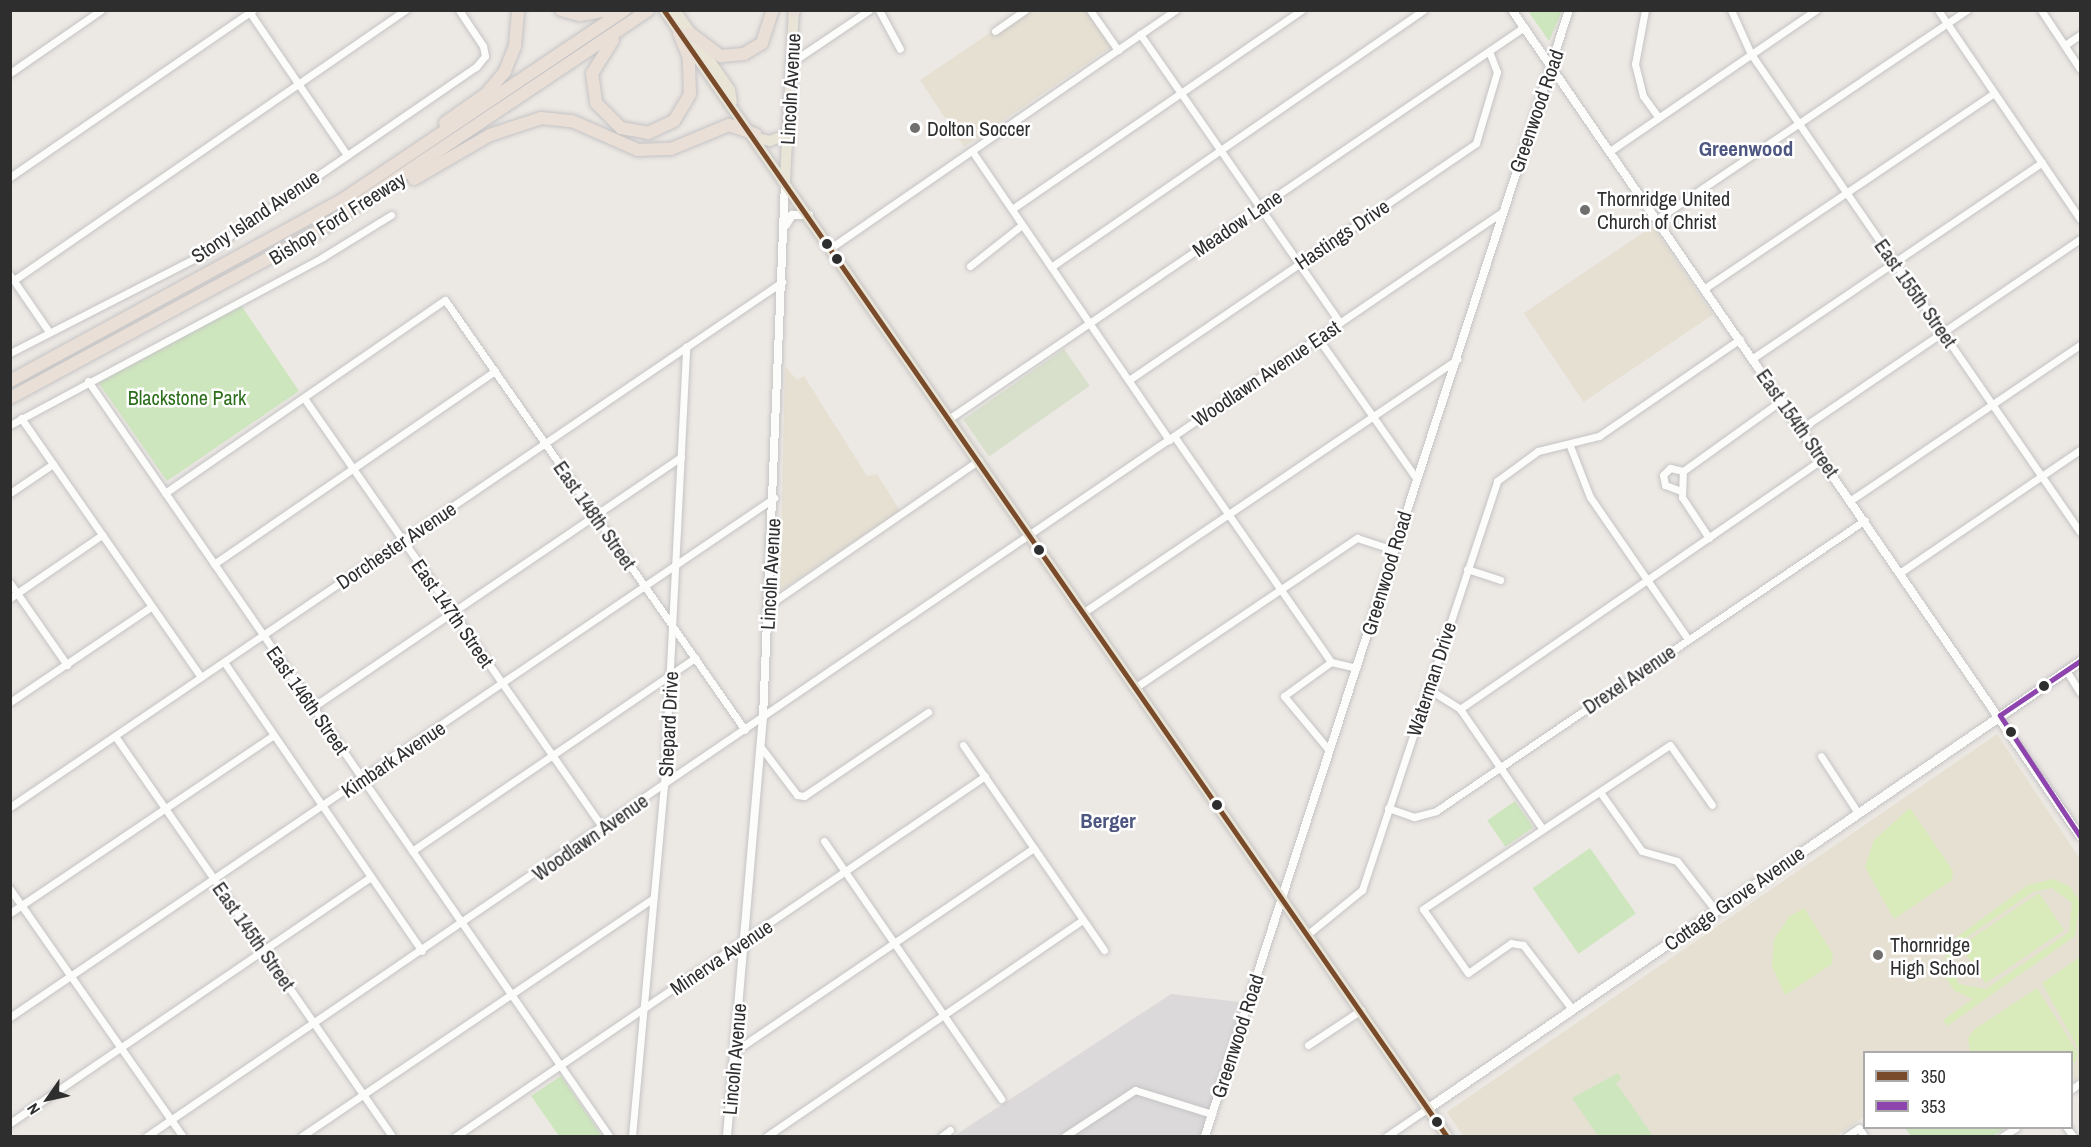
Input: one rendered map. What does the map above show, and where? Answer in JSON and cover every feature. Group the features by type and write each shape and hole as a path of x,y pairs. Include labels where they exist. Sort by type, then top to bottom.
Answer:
{"highway":[{"path":"385,173 495,84 515,46 518,10"},
{"path":"561,10 580,15 607,10"},
{"name":"Bishop Ford Freeway","path":"10,381 385,173 625,10"},
{"name":"Bishop Ford Freeway","path":"10,398 258,266 375,196 648,10"},
{"path":"685,33 721,56 744,54 762,43 773,10"},
{"path":"629,23 601,54 591,81 601,113 635,133 662,128 685,109 692,78 685,33"},
{"path":"375,196 490,135 541,118 572,121 638,150 671,149 729,125 756,136"}],"main road":[{"path":"664,10 675,16 785,180 1447,1137"},
{"name":"Lincoln Avenue","path":"785,180 794,11"},
{"path":"756,136 770,141 788,134"},
{"name":"Cottage Grove Avenue","path":"1428,1108 2080,661"}],"street":[{"path":"10,73 101,10"},
{"path":"49,332 12,278 406,10"},
{"name":"Stony Island Avenue","path":"10,353 205,253 485,56 459,10"},
{"path":"792,63 869,10"},
{"path":"879,10 900,49"},
{"path":"995,31 1025,10"},
{"path":"1090,10 1118,50"},
{"path":"832,247 1176,10"},
{"path":"1012,209 1302,10"},
{"path":"1051,267 1423,10"},
{"name":"East 154th Street","path":"1512,10 2000,715 2080,836"},
{"name":"Greenwood Road","path":"1205,1137 1416,478 1459,358 1502,212 1552,67 1569,10"},
{"path":"1645,10 1635,64 1643,96 1658,117"},
{"name":"East 155th Street","path":"1731,10 1751,54 2080,532"},
{"path":"1610,151 1816,10"},
{"path":"1938,10 2080,219"},
{"path":"1657,219 1967,10"},
{"path":"2041,10 2080,69"},
{"path":"10,177 251,11 346,155"},
{"name":"Meadow Lane","path":"950,418 1524,27"},
{"path":"1140,34 1340,323"},
{"path":"2065,45 2080,35"},
{"name":"Hastings Drive","path":"1129,380 1476,143 1497,72 1489,51"},
{"path":"1705,288 1994,93"},
{"path":"972,151 1129,380 1227,513 1331,662 1356,668"},
{"path":"1753,358 2042,162"},
{"name":"Lincoln Avenue","path":"727,1137 763,718 774,498 785,180"},
{"name":"Woodlawn Avenue East","path":"1031,534 1502,212"},
{"path":"10,424 323,257 391,215"},
{"path":"784,228 792,215 810,215"},
{"path":"970,266 1023,225"},
{"path":"1802,428 2080,239"},
{"name":"Dorchester Avenue","path":"10,807 782,282"},
{"name":"East 148th Street","path":"304,398 445,300 746,729"},
{"path":"1318,338 1416,478"},
{"name":"Waterman Drive","path":"1308,934 1362,890 1497,481 1538,451 1570,446 1608,431 1740,339"},
{"path":"1851,500 2080,345"},
{"name":"Shepard Drive","path":"632,1137 664,786 678,564 686,347"},
{"path":"1084,612 1459,358"},
{"path":"214,564 495,371"},
{"name":"East 146th Street","path":"88,381 609,1137"},
{"path":"165,493 304,398"},
{"name":"East 147th Street","path":"304,398 551,757 603,828"},
{"path":"1708,538 1681,491 1683,471 1782,400"},
{"path":"21,418 201,677"},
{"path":"1570,446 1582,485 1688,639"},
{"path":"1901,572 2080,450"},
{"path":"313,707 681,457"},
{"path":"1461,709 1823,459"},
{"path":"769,605 979,460"},
{"path":"10,493 53,464"},
{"path":"1681,491 1665,485 1663,475 1670,468 1683,471"},
{"name":"Kimbark Avenue","path":"10,1017 363,780 774,498"},
{"name":"Drexel Avenue","path":"1388,808 1429,815 1865,520"},
{"name":"Woodlawn Avenue","path":"147,1137 1031,534"},
{"path":"10,598 102,535"},
{"path":"1136,687 1357,538 1393,550"},
{"path":"1467,569 1500,580"},
{"path":"10,583 67,664"},
{"path":"10,702 151,607"},
{"path":"412,852 695,658"},
{"path":"224,662 422,951"},
{"path":"1328,749 1284,696 1331,662"},
{"path":"2066,670 2080,692"},
{"path":"1427,688 1461,709 1541,827"},
{"path":"760,746 796,795 808,795 928,712"},
{"path":"10,913 274,735"},
{"name":"East 145th Street","path":"115,736 392,1137"},
{"path":"1572,1009 1533,952 1511,943 1468,973 1423,909 1541,827 1600,792 1670,744 1712,805"},
{"path":"963,745 1104,950"},
{"path":"1821,756 1858,813"},
{"name":"Minerva Avenue","path":"456,1137 985,776"},
{"path":"1600,792 1642,851 1677,861 1716,910"},
{"path":"824,841 1001,1100"},
{"path":"735,1051 1034,848"},
{"path":"10,1123 371,877"},
{"path":"10,889 182,1137"},
{"path":"302,1137 653,898"},
{"path":"767,1137 1083,920"},
{"path":"1308,1045 1361,1010"},
{"path":"1065,1137 1135,1090 1212,1114"},
{"name":"Cottage Grove Avenue","path":"1387,1137 1428,1108"},
{"path":"1847,1137 1859,1128 1864,1137"},
{"path":"942,1137 950,1131"}],"shaded area":[{"path":"1023,11 1086,11 1111,47 964,147 920,80"},
{"path":"1653,226 1713,315 1584,402 1524,313"},
{"path":"785,366 797,380 804,376 867,476 877,474 900,511 780,591"},
{"name":"Thornridge High School","path":"1997,734 2080,859 2080,1076 2073,1081 2073,1051 1863,1051 1863,1118 1836,1136 1463,1136 1447,1112"},
{"path":"1171,994 1248,1003 1204,1136 954,1136"}],"green space":[{"path":"1528,11 1562,11 1549,41"},
{"name":"Blackstone Park","path":"241,305 299,391 167,481 96,379"},
{"path":"1064,349 1090,386 989,456 963,420"},
{"path":"1515,801 1533,827 1506,847 1487,821"},
{"path":"1910,808 1953,871 1952,880 1894,919 1865,867 1874,840"},
{"path":"1590,848 1636,914 1579,954 1533,888"},
{"path":"2053,879 2069,886 2080,901 2075,936 1947,1026 1943,1020 1973,999 1955,991 1945,977 1946,945 2028,885","holes":["2052,888 2072,903 2069,932 1986,989 1959,984 1950,965 1957,944 2033,892"]},
{"path":"2039,893 2064,930 1985,983 1960,946"},
{"path":"1804,908 1833,954 1832,964 1785,995 1772,966 1774,939 1789,917"},
{"path":"2080,957 2080,1052 2042,983"},
{"path":"2037,988 2078,1053 2076,1061 2073,1063 2073,1051 1970,1051 1968,1038 1975,1029"},
{"path":"1618,1073 1621,1079 1616,1083 1653,1136 1598,1136 1572,1098"},
{"path":"561,1076 602,1136 559,1136 531,1096"},
{"path":"1906,1129 2004,1129 1993,1136 1911,1136"}],"transit line":[{"name":"350","path":"664,10 1447,1136"},
{"name":"353","path":"2000,715 2080,661"},
{"name":"353","path":"2000,715 2080,836"}],"place":[{"name":"Dolton Soccer","path":"915,128"},
{"name":"Thornridge United Church of Christ","path":"1585,210"},
{"name":"Thornridge High School","path":"1878,955"}],"district":[{"name":"Greenwood","path":"1746,149"},
{"name":"Berger","path":"1108,821"}]}
